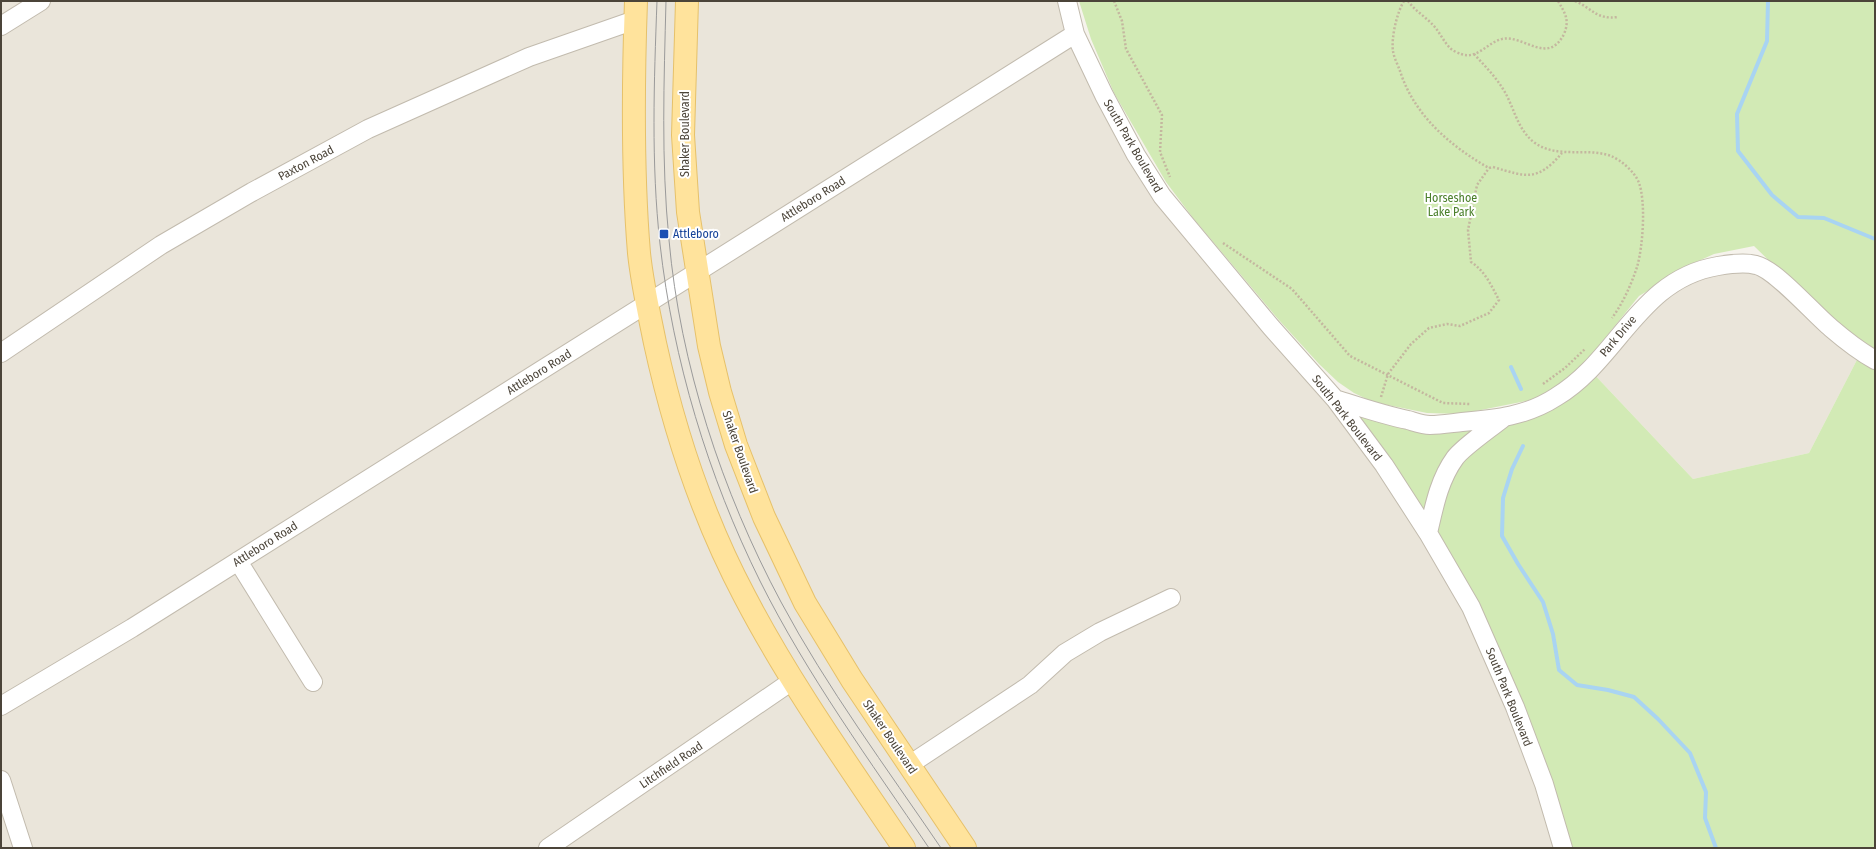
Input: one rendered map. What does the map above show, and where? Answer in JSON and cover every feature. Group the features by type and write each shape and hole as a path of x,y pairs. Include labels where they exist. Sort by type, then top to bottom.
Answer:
{"main road":[{"name":"Shaker Boulevard","path":"687,1 683,134 684,177 696,272 707,338 720,392 736,445 764,518 790,572 821,630 852,680 965,848"},
{"path":"636,10 633,158 640,254 647,304 672,409 699,493 743,595 792,681 904,848"}],"street":[{"path":"1,26 41,1"},
{"name":"South Park Boulevard","path":"1067,1 1075,34 1104,95 1136,155 1162,196 1271,327 1335,399 1384,465 1428,534 1471,607 1511,698 1544,784 1563,848"},
{"name":"Paxton Road","path":"1,353 161,245 252,192 368,129 636,10"},
{"name":"Attleboro Road","path":"1,706 125,632 1075,34"},
{"name":"Park Drive","path":"1335,399 1376,413 1430,425 1503,418 1529,410 1556,398 1573,386 1590,370 1639,312 1653,298 1679,280 1705,268 1732,264 1757,265 1773,274 1831,328 1861,352 1875,360"},
{"path":"1428,534 1437,494 1445,475 1456,457 1503,418"},
{"path":"238,561 313,682"},
{"path":"909,765 1030,685 1065,653 1100,632 1170,598"},
{"name":"Litchfield Road","path":"548,848 792,681"},
{"path":"1,780 23,848"}],"path":[{"path":"1114,1 1122,21 1126,49 1162,115 1160,152 1172,180"},
{"path":"1404,1 1395,26 1393,52 1404,86 1416,106 1439,133 1457,148 1489,168 1493,167 1525,176 1534,175 1546,169 1562,153"},
{"path":"1408,1 1433,25 1451,49 1463,55 1474,54 1498,40 1507,38 1528,45 1551,48 1561,39 1567,27 1568,18 1558,1"},
{"path":"1575,1 1582,4 1595,15 1607,18 1618,17"},
{"path":"1474,54 1489,70 1504,90 1513,113 1534,142 1546,149 1562,153 1583,151 1612,156 1630,169 1639,182 1642,200 1642,244 1637,267 1620,307 1608,323"},
{"path":"1376,413 1388,374 1411,344 1429,328 1448,324 1460,326 1489,313 1499,300 1487,278 1477,266 1471,262 1468,230 1477,185 1489,168"},
{"path":"1220,240 1292,289 1350,356 1443,403 1471,404"},
{"path":"1540,387 1565,368 1587,348"}],"shaded area":[{"path":"1,1 1067,1 1136,155 1335,399 1471,607 1563,848 1,848"},
{"path":"1757,265 1861,352 1809,453 1693,479 1590,370 1679,280"}],"green space":[{"name":"Horseshoe Lake Park","path":"1079,1 1875,1 1875,349 1827,314 1754,246 1714,254 1694,263 1639,296 1588,359 1563,382 1541,398 1461,414 1427,413 1373,402 1354,393 1338,382 1319,364 1278,319 1193,218 1166,182 1114,93 1091,39"},
{"path":"1861,352 1875,360 1875,848 1563,848 1471,607 1335,399 1429,425 1503,418 1590,370 1693,479 1809,453"}],"waterway":[{"path":"1768,1 1767,41 1737,114 1738,151 1772,195 1798,217 1824,218 1875,239"},
{"path":"1511,367 1521,389"},
{"path":"1523,446 1512,469 1503,498 1502,536 1543,602 1553,634 1559,670 1577,685 1608,690 1634,697 1658,719 1690,753 1706,792 1705,818 1716,848"}],"tram line":[{"path":"657,1 654,122 657,214 666,287 674,331 695,417 724,500 741,541 778,616 840,717 929,848"},
{"path":"666,1 664,91 666,210 675,287 683,333 707,426 740,516 781,602 837,696 941,848"}],"place":[{"name":"Attleboro","path":"664,234"}]}
